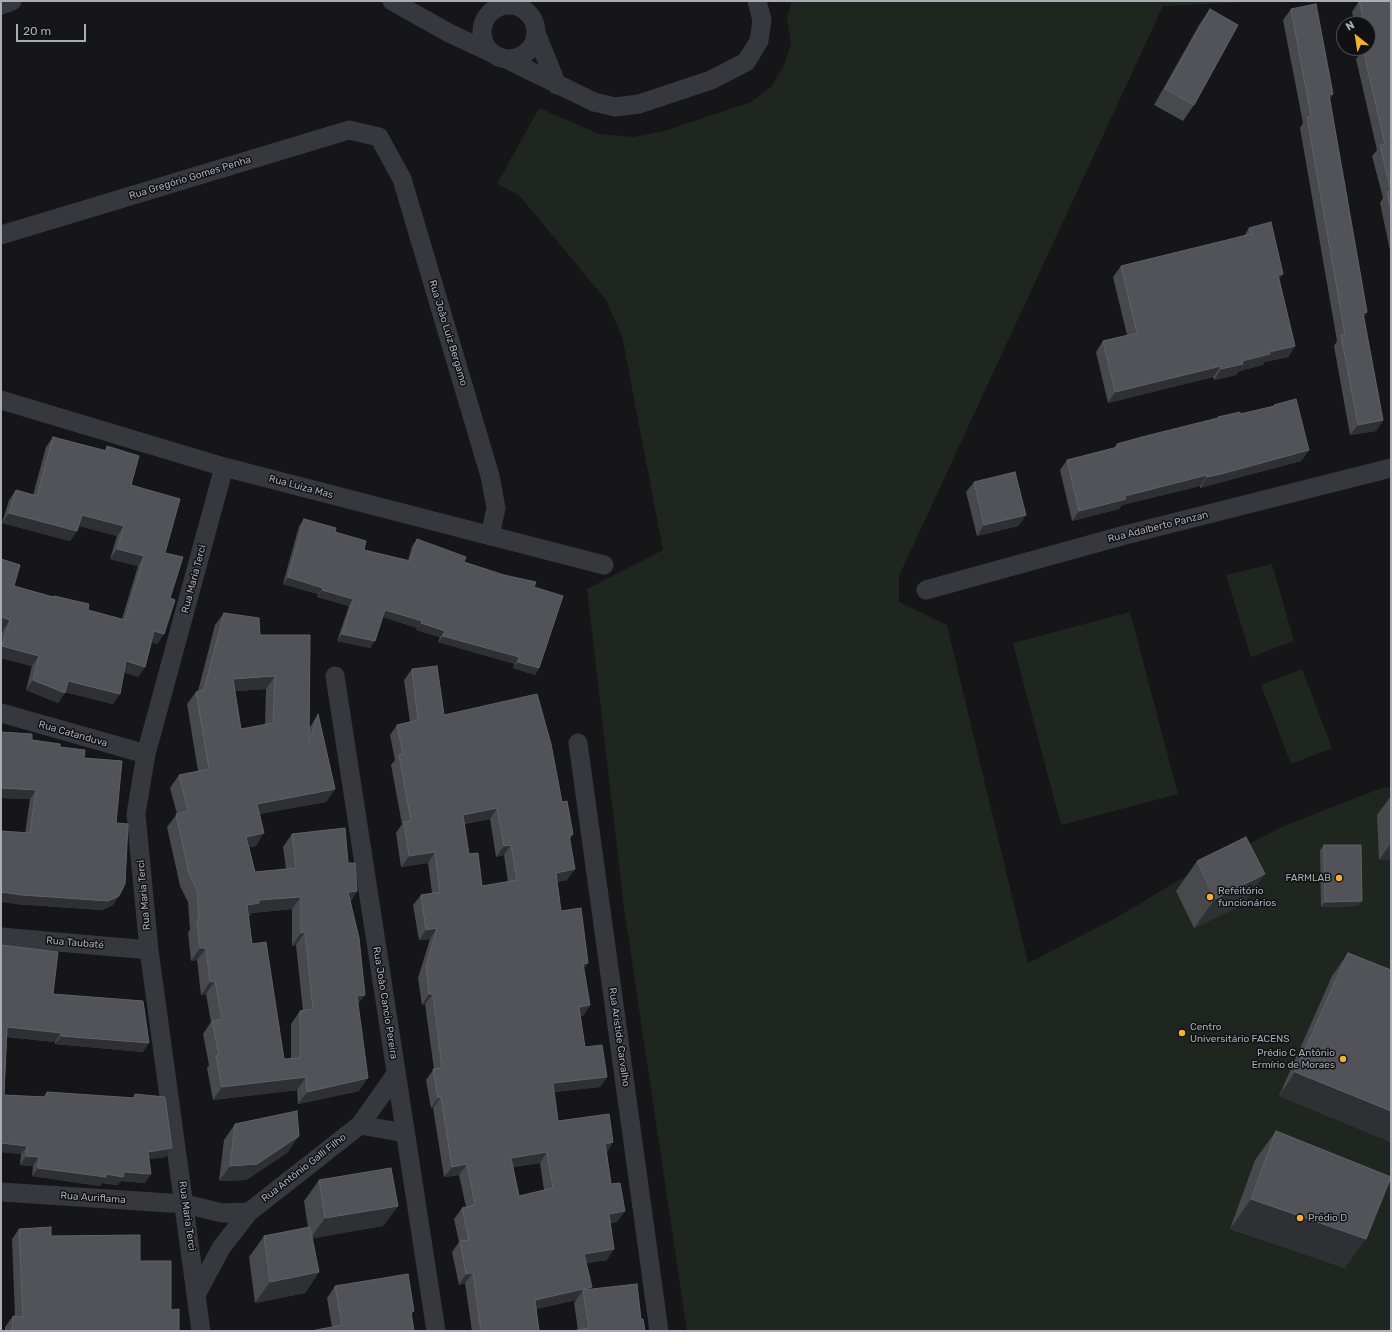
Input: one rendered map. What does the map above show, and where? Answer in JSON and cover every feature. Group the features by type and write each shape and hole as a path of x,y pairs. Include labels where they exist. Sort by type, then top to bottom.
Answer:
{"street":[{"path":"1,5 12,1"},
{"path":"392,1 449,33 557,85 594,102 615,107 639,104 711,80 746,62 759,41 762,20 757,1"},
{"path":"449,33 470,27 498,7 524,6 532,17 536,33 557,85"},
{"path":"498,7 483,28 483,35 485,43 501,57 519,56 530,49 536,33"},
{"name":"Rua Gregório Gomes Penha","path":"1,235 349,130 379,136"},
{"name":"Rua João Luiz Bergamo","path":"379,136 402,179 490,476 496,508 490,536"},
{"name":"Rua Luiza Mas","path":"1,400 224,467 604,565"},
{"name":"Rua Maria Terci","path":"201,1331 185,1204 149,950 136,814 146,754 224,467"},
{"name":"Rua Adalberto Panzan","path":"926,590 1117,537 1391,468"},
{"name":"Rua João Cancio Pereira","path":"335,676 436,1331"},
{"name":"Rua Catanduva","path":"1,713 146,754"},
{"name":"Rua Aristide Carvalho","path":"578,743 659,1331"},
{"name":"Rua Taubaté","path":"1,937 149,950"},
{"name":"Rua Antônio Galli Filho","path":"197,1293 221,1248 249,1212 360,1125 396,1074"},
{"path":"360,1125 405,1133"},
{"name":"Rua Auriflama","path":"1,1192 185,1204"},
{"path":"185,1204 222,1213 249,1212"}],"shaded area":[{"path":"792,1 1274,1 1163,6 899,576 899,602 947,625 1028,963 1116,918 1187,875 1284,826 1384,787 1391,788 1391,1331 687,1331 624,908 587,589 663,550 622,336 606,300 519,195 497,184 539,108 599,134 633,137 664,131 751,102 771,87 784,65 791,44 787,18"},
{"path":"1272,564 1294,641 1251,657 1226,575"},
{"path":"1130,612 1178,794 1061,825 1013,643"},
{"path":"1302,669 1332,748 1291,764 1261,685"}],"building":[{"path":"1359,1 1391,1 1391,191 1380,145 1385,144 1365,56 1376,56 1376,16 1363,16"},
{"path":"1316,4 1333,94 1329,95 1367,312 1363,313 1383,420 1358,425 1341,335 1345,335 1307,117 1311,116 1291,9"},
{"path":"1210,9 1238,25 1194,105 1165,89"},
{"path":"1391,191 1391,210 1387,192"},
{"path":"1271,222 1283,274 1278,275 1295,346 1269,352 1270,354 1242,361 1243,364 1221,369 1221,366 1115,392 1103,341 1137,333 1121,266 1251,234 1249,228"},
{"path":"1296,399 1309,450 1221,474 1207,477 1207,475 1125,496 1126,499 1079,511 1067,460 1118,447 1117,444 1142,437 1218,417 1240,412 1240,414 1275,406 1274,405"},
{"path":"53,437 106,451 107,446 139,456 131,485 180,499 165,553 183,557 170,598 175,600 164,634 154,631 145,667 126,661 120,694 68,681 65,693 33,680 39,656 2,646 10,620 1,617 1,559 20,565 14,586 53,597 89,604 88,610 125,620 144,556 117,549 124,526 82,515 77,531 9,513 16,490 37,496"},
{"path":"1015,472 1026,515 984,525 974,482"},
{"path":"304,519 336,528 335,532 366,541 364,550 410,561 417,539 466,557 464,562 504,575 536,582 534,587 563,596 539,668 518,662 519,657 443,636 445,631 421,623 422,621 385,610 375,641 342,634 353,599 322,590 323,588 288,577"},
{"path":"224,613 259,618 260,635 310,635 309,743 318,714 335,789 257,804 264,833 246,837 255,872 296,868 292,834 345,828 348,863 355,863 357,891 348,892 359,938 365,995 357,996 368,1078 307,1092 306,1077 222,1087 216,1056 219,1055 212,1021 222,1019 215,981 210,982 206,948 200,948 197,920 199,919 197,890 189,873 176,814 188,811 179,775 209,769 196,692 204,690","holes":["275,676 273,723 241,729 233,679","301,897 301,933 305,932 313,1009 300,1011 300,1058 284,1059 266,942 252,944 247,905 259,903 259,900"]},
{"path":"437,666 444,715 537,694 551,744 562,802 567,801 573,834 569,835 575,869 556,873 561,911 581,908 588,963 583,964 590,1005 579,1007 585,1047 602,1045 607,1077 553,1083 558,1121 609,1114 613,1142 605,1144 611,1184 620,1183 625,1211 609,1214 614,1249 584,1254 592,1287 535,1300 539,1331 481,1331 473,1273 466,1274 460,1241 469,1240 462,1208 475,1205 467,1164 452,1167 441,1097 438,1098 433,1069 442,1068 433,994 429,994 426,967 437,928 426,930 421,895 440,892 435,852 409,856 404,822 411,821 399,755 403,754 397,725 418,720 412,669","holes":["497,808 504,846 511,845 517,880 482,886 478,853 469,854 463,815","547,1152 553,1188 519,1196 511,1158"]},
{"path":"1,732 32,734 32,740 60,744 60,747 85,750 84,758 122,761 116,823 128,824 125,884 119,896 108,901 22,895 1,892 1,831 30,833 36,790 1,788"},
{"path":"1246,837 1265,874 1215,899 1197,861"},
{"name":"FARMLAB","path":"1324,845 1361,845 1362,901 1325,902"},
{"path":"1,945 58,952 53,994 143,1001 149,1043 61,1036 61,1033 7,1027 4,1095 46,1097 47,1092 135,1098 135,1094 165,1097 172,1148 148,1152 151,1174 124,1172 123,1177 106,1174 106,1177 38,1168 39,1157 26,1156 27,1146 1,1143"},
{"name":"Prédio C Antônio Ermírio de Moraes","path":"1348,953 1391,970 1391,1111 1295,1072"},
{"path":"297,1111 299,1136 257,1164 230,1166 235,1124"},
{"path":"1276,1131 1391,1177 1366,1239 1251,1199"},
{"path":"391,1168 398,1206 325,1218 319,1180"},
{"path":"51,1227 51,1236 140,1235 140,1261 171,1261 171,1310 179,1309 179,1331 12,1331 13,1316 23,1317 19,1229"},
{"path":"310,1227 319,1272 270,1282 264,1236"},
{"path":"408,1274 414,1311 411,1312 414,1331 311,1331 342,1325 335,1286"},
{"path":"637,1284 641,1319 643,1319 645,1331 571,1331 589,1328 583,1290"}],"place":[{"name":"FARMLAB","path":"1339,878"},
{"name":"Refeitório funcionários","path":"1210,897"},
{"name":"Centro Universitário FACENS","path":"1182,1033"},
{"name":"Prédio C Antônio Ermírio de Moraes","path":"1343,1059"},
{"name":"Prédio D","path":"1300,1218"}]}
